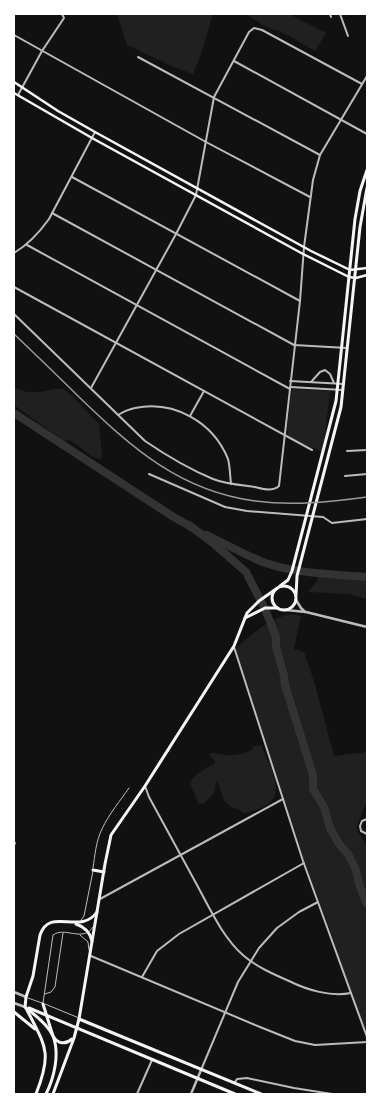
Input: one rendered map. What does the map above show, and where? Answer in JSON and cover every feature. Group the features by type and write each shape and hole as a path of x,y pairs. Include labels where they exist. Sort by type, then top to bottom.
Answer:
{"main road":[{"path":"14,82 58,111 304,247 350,270 367,268"},
{"path":"14,93 92,138 349,278 367,275"},
{"path":"52,1094 77,1028 91,956 111,836 145,786 234,646 249,610 288,580 292,571 335,407 337,390 336,383 355,219 360,191 367,170"},
{"path":"246,618 268,607 286,610 293,606 296,600 298,573 341,406 356,278 360,227 367,188"},
{"path":"280,586 289,586 294,590 296,596"},
{"path":"276,589 272,597 277,608"},
{"path":"93,870 104,872"},
{"path":"36,1094 46,1063 44,1045 25,1007 42,930 50,922 80,923 90,920 98,911"},
{"path":"74,923 85,928 92,939 92,946"},
{"path":"43,1004 53,1036 56,1057 49,1088 45,1094"},
{"path":"25,1007 235,1094"},
{"path":"25,1007 38,1018 55,1040 67,1043 74,1038"},
{"path":"14,1012 38,1032"},
{"path":"79,1019 261,1094"}],"street":[{"path":"18,95 42,51 64,18 62,14"},
{"path":"340,14 348,36"},
{"path":"91,388 176,234 196,194 214,97 249,32 254,28 262,30 362,84"},
{"path":"14,35 206,142 310,197"},
{"path":"138,57 320,155"},
{"path":"234,61 367,134"},
{"path":"14,314 145,441 168,456 214,479 231,484 272,490 279,486 300,301 303,254 313,180 320,155 367,76"},
{"path":"14,253 27,245 40,231 72,177 95,132"},
{"path":"72,177 300,301"},
{"path":"52,213 294,345 348,348"},
{"path":"27,245 290,388 343,390"},
{"path":"14,287 312,450"},
{"path":"311,382 320,372 325,370 330,374 336,383"},
{"path":"290,381 344,384"},
{"path":"190,416 204,391"},
{"path":"117,415 134,408 154,406 171,409 190,416 203,424 217,441 228,460 231,484"},
{"path":"346,452 367,450"},
{"path":"150,474 160,480 225,507 247,511 323,518 332,523 367,519"},
{"path":"345,476 367,474"},
{"path":"296,600 301,608 306,612"},
{"path":"286,610 306,612 367,628"},
{"path":"234,646 304,863 367,1037"},
{"path":"145,786 149,797 213,915 233,945 251,961 298,985 331,994 351,993"},
{"path":"141,792 149,797"},
{"path":"100,899 283,799"},
{"path":"366,835 361,831 360,826 362,821 367,819"},
{"path":"142,977 151,958 167,942 304,863"},
{"path":"191,1094 224,1012 238,982 259,948 277,928 299,912 318,902"},
{"path":"91,956 260,1027 305,1044 315,1045 367,1042"},
{"path":"14,992 26,997"},
{"path":"14,1003 25,1007"},
{"path":"137,1094 152,1060"},
{"path":"234,1083 237,1079 247,1078 332,1094"}],"lane":[{"path":"69,922 79,921 84,916 97,844 101,830 106,820 129,788"},
{"path":"43,1004 52,938 55,933 80,935 88,932 93,926 98,911"},
{"path":"44,994 51,992 55,987 63,933"},
{"path":"80,935 88,942 91,956"},
{"path":"26,997 79,1019"}],"shaded area":[{"path":"117,14 213,14 201,54 193,74 174,67 127,45"},
{"path":"246,14 289,14 326,33 315,51 286,34 264,26"},
{"path":"14,387 26,392 64,389 99,424 102,454 101,459 91,456 74,443 69,441 60,441 57,436 14,405"},
{"path":"292,389 330,391 323,452 296,441 288,436 287,428"},
{"path":"319,575 367,579 367,599 349,594 308,592 317,581"},
{"path":"292,614 301,616 294,649 304,652 314,681 334,756 367,752 367,801 356,828 367,847 367,1034 304,860 236,650 238,646 263,626 284,616"},
{"path":"253,746 261,746 275,780 276,789 270,803 261,808 243,813 226,803 217,780 214,794 203,804 199,804 190,784 197,774 215,763 209,755 211,753 229,755 245,753 252,750"}],"waterway":[{"path":"14,413 172,516 193,528"},
{"path":"189,525 213,543 246,572 265,609 276,637 276,647 284,675 285,685 313,775 313,789 324,807 330,828 339,844 348,854 356,870 359,884 367,904"},
{"path":"207,535 253,558 286,569 313,573 367,577"}],"railway":[{"path":"14,334 99,416 138,450 180,477 203,488 228,496 255,501 283,503 325,502 367,497"}]}
